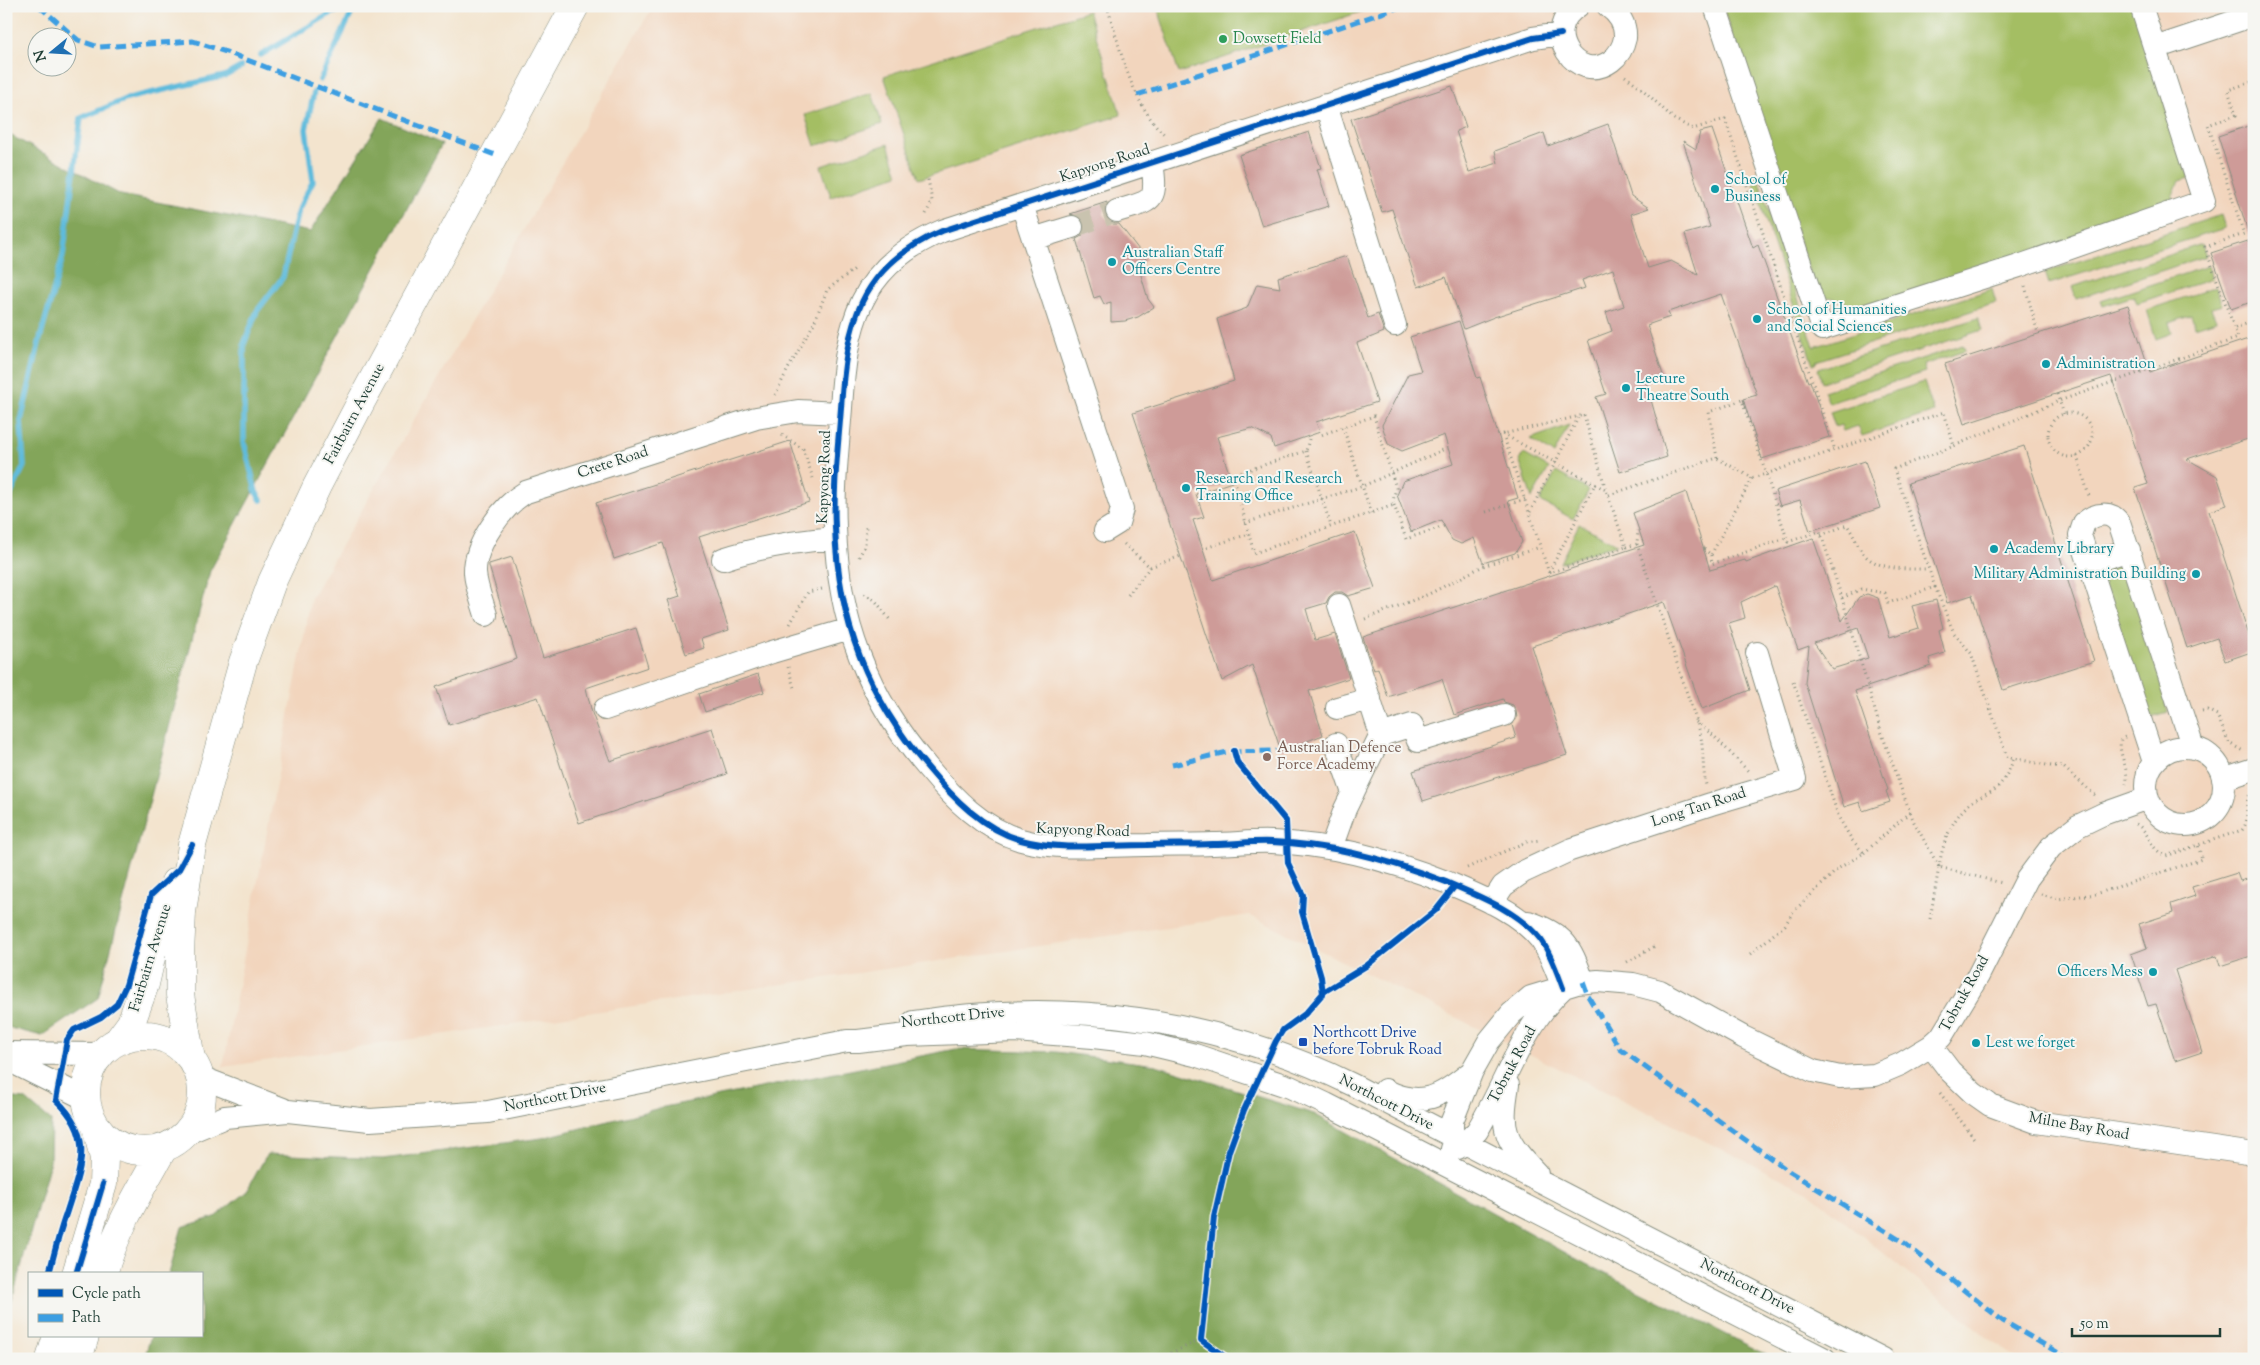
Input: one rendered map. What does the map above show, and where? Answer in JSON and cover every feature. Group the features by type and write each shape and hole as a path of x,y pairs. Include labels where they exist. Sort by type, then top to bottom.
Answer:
{"main road":[{"name":"Fairbairn Avenue","path":"195,1068 180,995 182,912 192,845 243,662 272,582 317,486 357,408 575,6"},
{"name":"Fairbairn Avenue","path":"109,1048 131,1023 145,984 156,936 179,869 192,845"},
{"path":"77,1272 103,1184 104,1158 96,1126 89,1113 86,1099 87,1083 92,1068 109,1048 132,1036 149,1035 165,1039 179,1047 195,1068 202,1097 198,1116 187,1133 176,1143 163,1149 144,1152 126,1149 109,1140 96,1126"},
{"path":"104,1272 111,1246 121,1225 163,1149"},
{"path":"50,1359 56,1338"},
{"path":"78,1359 84,1338"}],"street":[{"path":"1578,6 1568,15 1563,24 1561,34 1566,52 1579,63 1597,66 1608,63 1620,51 1625,34 1620,18 1608,6"},
{"path":"1715,6 1822,329 2019,266 2204,201 2141,6"},
{"path":"2155,48 2254,15"},
{"name":"Kapyong Road","path":"1561,34 1533,38 1022,204 921,240 893,260 880,274 860,305 848,338 840,413 834,500 835,538 841,584 850,629 861,663 894,726 927,767 962,805 994,829 1020,840 1064,846 1269,842 1331,848 1373,857 1414,870 1492,903 1520,919 1543,944 1573,985"},
{"path":"1326,105 1395,325"},
{"path":"1117,211 1146,202 1153,195 1155,186 1152,162"},
{"path":"1022,204 1122,509 1114,537"},
{"path":"1032,239 1072,226"},
{"name":"Crete Road","path":"486,615 476,576 478,556 500,515 513,500 526,492 756,418 798,411 840,413"},
{"path":"2154,762 2080,531 2086,520 2095,516 2107,514 2117,520 2129,550 2193,748"},
{"path":"723,559 750,550 798,541 835,538"},
{"path":"2089,562 2129,550"},
{"path":"1331,848 1353,793 1381,735 1339,605"},
{"path":"605,709 782,648 850,629"},
{"name":"Long Tan Road","path":"1492,903 1503,886 1523,872 1570,850 1711,804 1795,780 1757,653"},
{"path":"1337,708 1370,699"},
{"path":"1381,735 1412,725 1418,741 1504,715"},
{"path":"1336,744 1353,793"},
{"path":"2193,748 2210,757 2220,770 2223,779 2223,794 2216,809 2196,824 2179,824 2163,818 2151,806 2146,791 2147,775 2154,762 2160,756 2174,749 2193,748"},
{"path":"2223,779 2254,769"},
{"name":"Tobruk Road","path":"1573,985 1542,1012 1483,1121 1458,1142 1452,1120 1472,1071 1493,1035 1522,1004 1534,995 1573,985 1633,984 1660,991 1786,1058 1813,1070 1840,1076 1875,1075 1901,1064 1931,1046 1941,1037 1978,976 2022,888 2042,858 2069,831 2103,814 2148,798"},
{"name":"Northcott Drive","path":"187,1133 225,1117 288,1111 370,1120 488,1112 847,1040 857,1035 893,1025 962,1014 1001,1011 1124,1016 1199,1030 1271,1050 1318,1069 1883,1359"},
{"path":"1199,1030 1242,1031 1266,1038 1320,1058 1393,1094 1407,1098 1425,1099 1438,1096 1452,1088 1472,1071"},
{"name":"Northcott Drive","path":"847,1040 858,1041 907,1035 1015,1031 1145,1043 1195,1055 1290,1087 1416,1149 1825,1359"},
{"name":"Milne Bay Road","path":"1931,1046 1953,1075 1990,1105 2036,1122 2254,1154"},
{"path":"6,1053 109,1048"},
{"path":"6,1059 86,1099"},
{"path":"1511,1067 1505,1106 1506,1132 1514,1149 1549,1186"},
{"name":"Northcott Drive","path":"195,1068 288,1111"},
{"path":"1416,1149 1436,1152 1458,1142 1469,1162 1497,1182 1516,1200"}],"path":[{"path":"1107,6 1137,95 1154,124 1173,142"},
{"path":"1622,75 1639,86 1674,119 1693,129 1725,119 1835,450"},
{"path":"2019,266 2038,333"},
{"path":"2100,799 2062,766 2007,757 1971,653 1954,633 1927,569 1894,469 1954,446 2059,400 2238,338 2235,328 2254,322"},
{"path":"2057,394 2064,414"},
{"path":"1752,478 1718,458 1709,412 1742,400 1788,542 1820,532 1842,598 1881,731 1924,844 1939,867 2058,899 2096,894 2202,859 2198,846"},
{"path":"1786,538 1712,564 1711,555 1752,478 1944,412 1954,446"},
{"path":"2064,414 2079,414 2090,425 2092,432 2089,447 2077,456 2064,456 2057,453 2049,442 2049,428 2052,422 2064,414"},
{"path":"1498,435 1578,418 1584,415 1606,490 1626,547"},
{"path":"1321,435 1374,416 1396,488 1393,501 1406,539 1444,526"},
{"path":"1530,512 1578,418"},
{"path":"1343,427 1371,513"},
{"path":"1503,434 1606,490"},
{"path":"1503,434 1549,573"},
{"path":"1309,439 1306,451 1331,526"},
{"path":"1245,523 1362,486 1448,448"},
{"path":"1306,451 1233,475 1254,553 1394,505"},
{"path":"2077,456 2095,516"},
{"path":"1609,495 1718,458"},
{"path":"1549,573 1596,484"},
{"path":"1486,512 1525,499"},
{"path":"1821,535 1847,526 1856,537 1860,550 1875,562 1893,569 1927,569"},
{"path":"856,562 865,545 866,527"},
{"path":"1638,530 1637,544 1700,732 1704,748 1703,772 1707,792"},
{"path":"1202,549 1248,534"},
{"path":"1114,537 1150,567"},
{"path":"1549,573 1637,544"},
{"path":"1346,626 1429,594 1483,566 1540,547"},
{"path":"1704,549 1711,555"},
{"path":"1128,596 1150,567 1181,556"},
{"path":"794,688 778,637 793,620 808,592 858,582 862,593 875,600 890,620"},
{"path":"1842,598 1861,589 1885,593 1888,604 1935,588"},
{"path":"1792,678 1839,818 1852,840 1864,853"},
{"path":"1930,919 1941,849 1966,806 1995,790 2010,769 2014,758"},
{"path":"2130,822 2144,830 2156,852 2166,856 2238,832 2244,827 2248,818 2246,803 2249,794 2254,790"},
{"path":"1750,954 1785,925 1793,912 1839,868 1864,853 1911,811"},
{"path":"1624,963 1657,945"},
{"path":"1953,1075 1938,1089 1976,1141"},
{"path":"1201,1340 1202,1331"},
{"path":"1201,1340 1208,1345"},
{"path":"1157,1359 1201,1340"}],"shaded area":[{"name":"Australian Defence Force Academy","path":"653,6 2254,6 2254,1359 2019,1359 1997,1345 1808,1192 1249,915 223,1067 311,598"}],"green space":[{"name":"Dowsett Field","path":"1157,6 1378,6 1179,73"},
{"path":"1729,6 2134,6 2189,178 2179,181 2172,197 2176,205 1850,312 1846,302 1829,297 1820,305 1724,11"},
{"path":"1088,11 1121,115 919,179 884,76"},
{"path":"872,93 882,124 815,146 805,115"},
{"path":"382,118 442,144 210,571 98,998 42,1036 6,1027 6,133 121,195 310,232"},
{"path":"888,144 898,175 831,197 821,166"},
{"path":"1756,172 1814,347 1992,289 1996,303 1816,361 1813,365 1752,178"},
{"path":"2221,215 2225,228 2049,284 2045,272"},
{"path":"2202,244 2206,256 2076,299 2072,287"},
{"path":"2208,266 2212,279 2137,303 2134,296 2103,306 2101,301"},
{"path":"2216,287 2222,305 2211,308 2216,320 2195,327 2191,315 2169,323 2172,333 2156,339 2147,310"},
{"path":"1978,318 1982,330 1822,382 1818,369"},
{"path":"1963,345 1965,351 1923,365 1925,372 1829,403 1824,391"},
{"path":"1924,382 1934,412 1862,436 1858,426 1843,431 1841,425 1835,427 1830,412"},
{"path":"1569,425 1554,454 1530,439"},
{"path":"1524,454 1549,468 1532,498 1519,459"},
{"path":"1556,472 1589,490 1573,519 1540,501"},
{"path":"1579,524 1617,544 1560,563"},
{"path":"2125,557 2171,701 2165,704 2168,712 2151,717 2149,709 2143,711 2096,567"},
{"path":"956,1049 1056,1052 1156,1065 1314,1114 1586,1264 1775,1359 144,1359 150,1338 202,1338 202,1272 170,1272 182,1227 215,1217 246,1192 267,1154 383,1159 542,1138 664,1107"},
{"path":"6,1097 25,1099 51,1121 50,1162 6,1322"}],"building":[{"path":"1452,86 1466,127 1456,131 1469,172 1498,163 1495,151 1544,133 1548,146 1608,124 1631,196 1649,208 1631,214 1648,268 1671,261 1698,275 1685,234 1710,227 1683,141 1696,149 1700,132 1712,129 1753,248 1758,245 1808,382 1810,381 1829,437 1762,459 1743,399 1757,395 1721,294 1668,312 1670,317 1647,325 1663,375 1646,382 1667,457 1620,472 1596,397 1606,394 1588,340 1612,331 1606,312 1624,306 1613,269 1582,280 1585,288 1494,317 1464,329 1446,277 1418,287 1392,209 1382,212 1351,119"},
{"path":"2254,124 2254,237 2250,238 2218,136"},
{"path":"1309,132 1321,168 1317,169 1329,206 1262,226 1239,155"},
{"name":"Australian Staff Officers Centre","path":"1107,202 1104,214 1108,220 1113,224 1119,224 1146,259 1138,265 1148,299 1154,307 1138,317 1125,321 1111,322 1111,302 1104,304 1100,296 1094,298 1076,239 1082,236 1085,224 1081,217 1070,214"},
{"path":"2254,239 2254,301 2231,309 2211,253"},
{"path":"1347,256 1368,318 1378,314 1384,332 1357,343 1377,402 1316,422 1320,432 1274,448 1271,438 1252,428 1217,437 1232,482 1196,494 1204,517 1193,520 1213,580 1355,532 1375,588 1348,596 1342,592 1335,592 1326,603 1306,609 1315,640 1335,634 1349,678 1309,691 1323,735 1281,751 1252,665 1222,681 1133,413 1234,381 1217,319 1247,308 1257,284 1280,288 1278,277"},
{"path":"2128,305 2150,372 2254,337 2254,437 2187,459 2217,476 2227,505 2209,511 2254,651 2225,661 2217,638 2187,648 2135,488 2148,484 2111,376 1964,424 1945,364"},
{"path":"1459,321 1477,378 1480,377 1518,498 1508,501 1522,542 1515,553 1483,563 1474,538 1461,544 1452,540 1441,520 1411,532 1397,495 1403,481 1453,464 1444,435 1402,451 1388,444 1382,425 1408,374 1421,371 1410,337"},
{"path":"790,441 809,502 699,537 729,630 701,639 704,648 686,654 668,600 680,596 663,543 614,559 596,503"},
{"name":"Academy Library","path":"2024,446 2094,661 2003,690 1972,595 1947,603 1908,483"},
{"path":"1865,461 1880,508 1810,531 1800,500 1780,506 1775,491"},
{"path":"1686,492 1710,570 1745,560 1746,562 1813,538 1842,621 1859,597 1867,594 1878,598 1890,637 1919,628 1912,606 1936,600 1943,628 1939,630 1945,653 1929,658 1931,666 1855,691 1888,790 1886,791 1890,802 1863,811 1860,802 1844,807 1805,683 1809,646 1798,650 1775,586 1741,602 1745,618 1729,623 1750,690 1702,709 1664,602 1532,646 1567,755 1423,801 1413,771 1516,738 1512,725 1517,718 1516,711 1513,705 1504,702 1503,699 1454,715 1442,679 1388,697 1378,668 1374,670 1363,637 1644,545 1633,513","holes":["1858,628 1868,658 1832,669 1814,643"]},
{"path":"512,557 543,658 636,628 648,667 586,688 592,713 610,761 712,728 727,774 579,823 538,697 449,725 436,687 517,659 489,566 489,564"},
{"path":"758,674 764,692 705,712 699,694"},
{"name":"Officers Mess","path":"2237,873 2240,881 2254,877 2254,955 2220,966 2217,956 2175,970 2202,1052 2175,1061 2156,1004 2148,1006 2131,954 2147,948 2139,924 2173,913 2171,904 2195,896 2192,887"}],"waterway":[{"path":"165,6 203,9 211,6"},
{"path":"261,55 328,15 349,6"},
{"path":"320,80 355,6"},
{"path":"6,504 24,466 21,421 40,339 63,256 81,118 129,98 225,76 241,67"},
{"path":"261,500 256,492 244,442 244,344 257,311 283,277 298,210 313,181 306,129 314,92"}],"tunnel":[{"path":"1072,227 1117,211"}],"marked path":[{"path":"39,6 78,40 99,47 193,41 495,155"},
{"path":"1137,95 1403,6"},
{"path":"1172,765 1227,752 1276,751"},
{"path":"1583,982 1588,996 1620,1049 1787,1170 1903,1242 2003,1321 2069,1359"}],"cycle path":[{"path":"1561,34 1533,38 942,231 914,245 892,262 875,280 862,302 853,325 843,378 836,467 835,527 837,561 842,594 860,656 873,685 888,714 928,768 958,801 981,820 1007,835 1021,840 1052,845 1084,847 1258,842 1295,843 1339,850 1382,860 1446,882 1497,905 1510,913 1532,930 1545,945 1563,988"},
{"path":"1234,751 1237,762 1286,821 1288,863 1303,895 1302,912 1321,977 1323,994"},
{"path":"50,1272 80,1168 80,1140 76,1127 56,1100 67,1040 74,1030 101,1017 117,1004 126,985 151,895 179,869 192,845"},
{"path":"1228,1359 1201,1340 1214,1217 1229,1151 1244,1110 1276,1041 1283,1030 1305,1014 1325,991 1366,966 1436,910 1455,886"},
{"path":"77,1272 103,1184"}],"place":[{"name":"Dowsett Field","path":"1223,39"},
{"name":"School of Business","path":"1715,189"},
{"name":"Australian Staff Officers Centre","path":"1112,262"},
{"name":"School of Humanities and Social Sciences","path":"1757,319"},
{"name":"Administration","path":"2046,364"},
{"name":"Lecture Theatre South","path":"1626,388"},
{"name":"Research and Research Training Office","path":"1186,488"},
{"name":"Academy Library","path":"1994,549"},
{"name":"Military Administration Building","path":"2196,574"},
{"name":"Australian Defence Force Academy","path":"1267,757"},
{"name":"Officers Mess","path":"2153,972"},
{"name":"Northcott Drive before Tobruk Road","path":"1303,1042"},
{"name":"Lest we forget","path":"1976,1043"}]}
